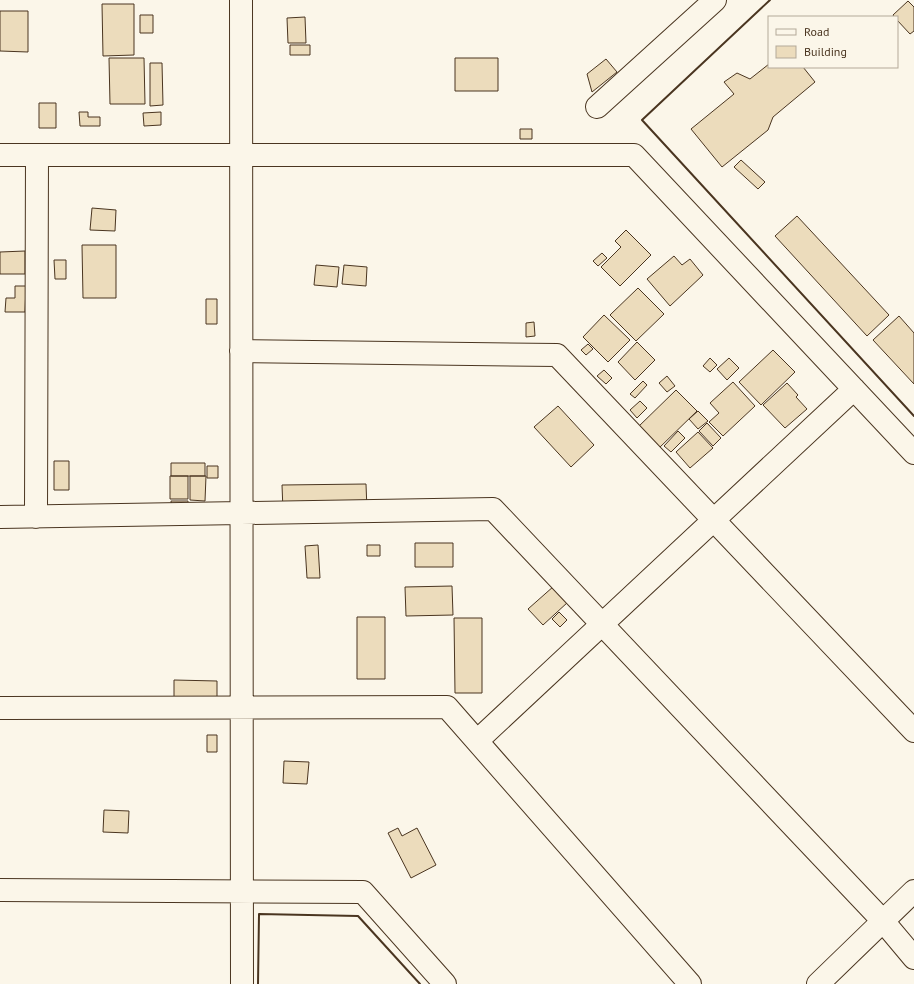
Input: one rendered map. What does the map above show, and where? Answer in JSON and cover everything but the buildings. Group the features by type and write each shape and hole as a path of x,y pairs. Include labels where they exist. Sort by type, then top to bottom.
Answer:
{"street":[{"path":"241,0 242,984"},
{"path":"597,108 715,0"},
{"path":"0,155 634,155 914,453"},
{"path":"36,517 37,155"},
{"path":"241,351 557,356 914,731"},
{"path":"477,741 854,389"},
{"path":"0,517 493,509 883,921 914,958"},
{"path":"0,708 447,707 690,984"},
{"path":"0,890 363,892 445,984"},
{"path":"818,984 914,891"}],"wall":[{"path":"770,0 642,120 914,416"},
{"path":"258,984 259,914 358,916 420,984"}]}
